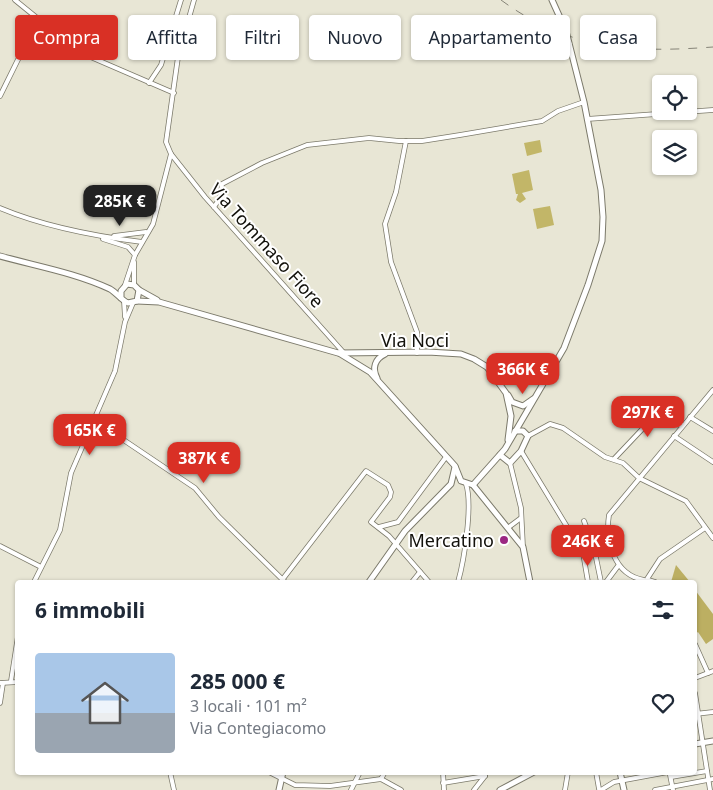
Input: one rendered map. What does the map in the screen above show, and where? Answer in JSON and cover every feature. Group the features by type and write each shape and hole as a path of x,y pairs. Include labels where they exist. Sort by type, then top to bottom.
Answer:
{"main road":[{"path":"473,485 507,446 539,394 564,348 602,241 604,217 602,190 584,102 566,31 552,0"},
{"path":"0,256 96,284 111,290 122,300 135,302 139,290 134,285 96,284"},
{"path":"122,300 120,291 124,286"},
{"name":"Via Noci","path":"139,290 159,302 341,353 461,354 474,359 487,367 506,393 511,416 507,446"},
{"name":"Via Noci","path":"135,302 159,302"},
{"path":"341,353 360,365 378,380 446,456 464,483"},
{"path":"378,380 375,365 377,360 385,354"},
{"path":"506,393 512,402 523,406 539,394"},
{"path":"500,455 510,464 521,451 528,436 523,431 516,431"},
{"path":"370,580 405,531 451,484 454,466"},
{"path":"451,484 464,483 473,485 509,527 523,547 530,580"},
{"path":"697,744 713,741"},
{"path":"279,790 283,775"},
{"path":"500,790 526,775"},
{"path":"621,775 624,790"}],"street":[{"path":"15,0 33,15"},
{"path":"149,83 161,65 181,0"},
{"path":"124,286 135,255 153,224 171,154 166,142 178,57 194,0"},
{"path":"0,96 18,60"},
{"path":"97,60 174,93"},
{"path":"214,207 220,198 222,184 262,163 307,145 369,138 422,141 503,126 530,124 542,121 558,111 584,102"},
{"path":"587,119 713,110"},
{"path":"406,141 396,192 385,224 391,262 417,332 417,353"},
{"name":"Via Tommaso Fiore","path":"171,154 214,207 341,353"},
{"path":"0,208 128,247 135,255 132,275 134,285"},
{"path":"96,236 127,236 147,232"},
{"path":"96,236 142,242"},
{"path":"35,580 60,530 72,473 115,371 124,322 122,300"},
{"path":"124,322 135,302"},
{"path":"644,580 618,566 609,545 607,528 609,515 713,390"},
{"path":"690,417 713,431"},
{"path":"94,420 195,488 219,517 282,580"},
{"path":"614,459 649,422 683,425"},
{"path":"528,436 540,428 550,424 555,425 605,457 623,463 639,478 686,501 713,538"},
{"path":"674,436 713,462"},
{"path":"521,451 582,551 588,580"},
{"path":"379,527 398,522 446,456"},
{"path":"510,464 522,518 523,547"},
{"path":"284,580 366,471 388,485 391,492 390,497 371,522 379,527 427,580"},
{"path":"464,483 468,501"},
{"path":"459,580 464,563 468,501 473,485"},
{"path":"509,527 522,518"},
{"path":"584,521 594,548 601,580"},
{"path":"647,580 660,559 706,528"},
{"path":"582,551 609,545"},
{"path":"0,546 42,567"},
{"path":"608,580 618,566"},
{"path":"414,580 420,572"},
{"path":"697,653 708,673"},
{"path":"11,681 15,655"},
{"path":"697,677 713,671"},
{"path":"0,703 1,683 15,682"},
{"path":"710,790 711,780 707,771 697,714 713,712"},
{"path":"697,772 707,771"},
{"path":"171,775 174,790"},
{"path":"274,775 295,785 316,786 381,779 401,790"},
{"path":"351,790 358,775"},
{"path":"381,779 384,775"},
{"path":"443,775 444,790"},
{"path":"443,783 480,775"},
{"path":"474,790 484,775"},
{"path":"565,790 568,775"},
{"path":"596,775 601,790 610,784 622,781 663,775"},
{"path":"670,775 673,788"},
{"path":"655,790 711,780"}],"shaded area":[{"path":"540,140 542,152 527,156 524,143"},
{"path":"529,170 533,190 522,193 526,199 520,203 516,200 518,194 516,194 512,174"},
{"path":"550,206 554,225 537,229 533,209"},
{"path":"676,565 688,580 672,580"},
{"path":"697,593 713,614 713,639 706,644 698,632"}],"railway":[{"path":"501,0 526,17 551,29 602,44 628,48 655,49 713,47"}],"place":[{"name":"Mercatino","path":"504,540"}]}
